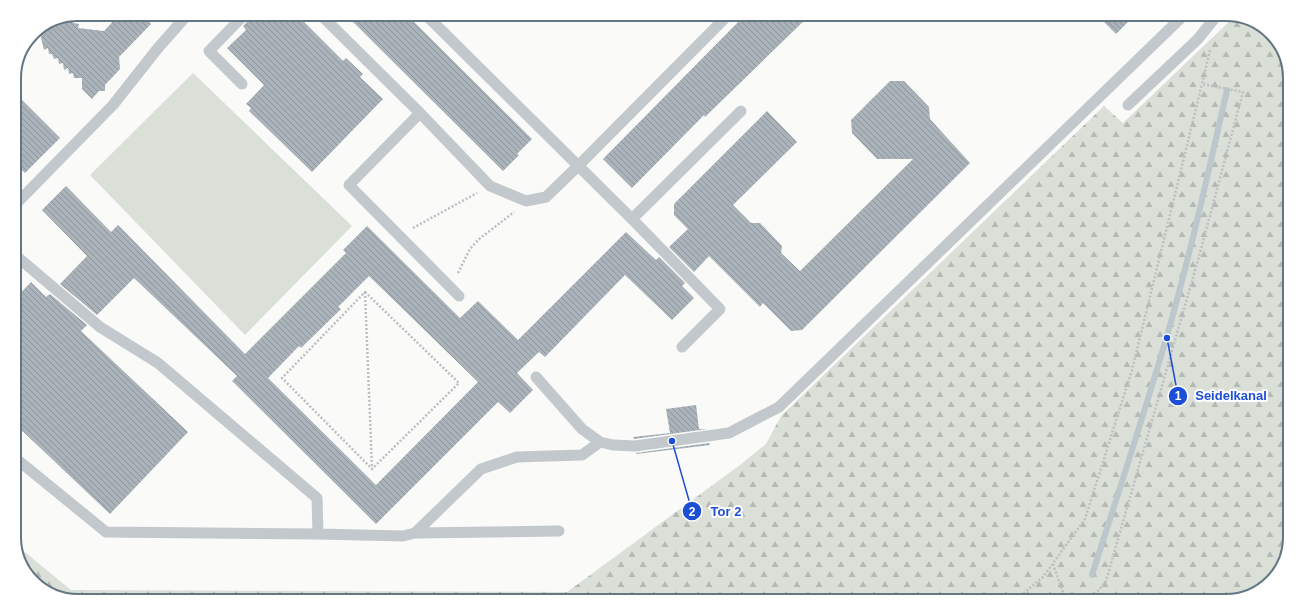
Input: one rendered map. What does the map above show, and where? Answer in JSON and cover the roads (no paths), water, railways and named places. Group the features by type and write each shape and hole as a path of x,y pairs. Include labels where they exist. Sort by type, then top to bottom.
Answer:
{"lane":[{"path":"21,199 113,106 158,48 182,21"},
{"path":"238,21 209,51 242,84"},
{"path":"327,21 420,113 490,186 526,201 546,197 722,21"},
{"path":"432,21 632,218 720,309 682,347"},
{"path":"536,377 582,429 600,442 613,445 635,446 729,434 779,407 1177,21"},
{"path":"1128,105 1198,39 1212,21"},
{"path":"632,218 741,111"},
{"path":"420,113 349,185 455,292"},
{"path":"21,260 100,328 158,363 317,498 318,534"},
{"path":"415,533 480,469 517,457 582,455 600,442"},
{"path":"21,463 106,532 403,536 415,533 558,530"}],"waterway":[{"path":"1092,575 1130,457 1175,308 1227,90"}],"place":[{"name":"Seidelkanal","path":"1167,338"},
{"name":"Tor 2","path":"672,441"}]}
